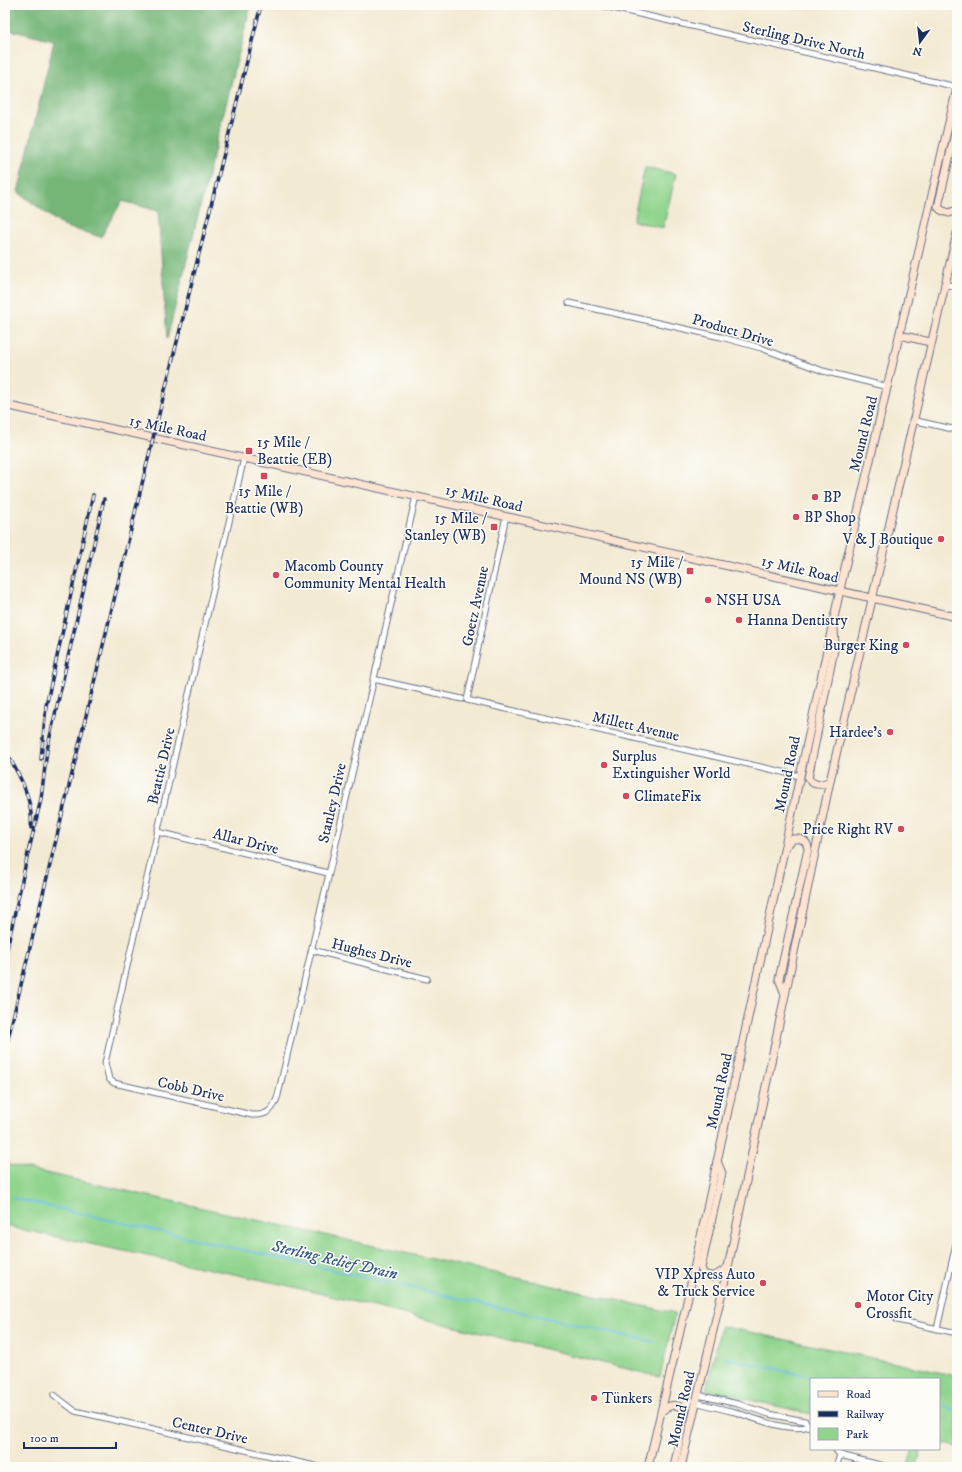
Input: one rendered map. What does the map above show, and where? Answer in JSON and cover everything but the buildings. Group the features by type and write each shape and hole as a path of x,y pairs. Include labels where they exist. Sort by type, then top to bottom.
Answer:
{"main road":[{"name":"Mound Road","path":"648,1467 662,1412 717,1161 834,621 839,591 957,88"},
{"path":"957,124 938,207 949,213 957,210"},
{"name":"Mound Road","path":"681,1467 728,1267 830,781 930,342 957,232"},
{"path":"900,335 930,342"},
{"name":"15 Mile Road","path":"5,405 957,617"},
{"path":"830,781 823,785 816,785 808,778 835,645 834,621"},
{"path":"785,847 793,838 800,839 806,843 808,849 779,979 785,994"},
{"path":"717,1161 722,1173 701,1268 703,1273 710,1277 715,1277 728,1267"},
{"path":"662,1412 667,1407 673,1405 679,1406 685,1413 674,1467"}],"street":[{"name":"Sterling Drive North","path":"600,5 957,88"},
{"path":"944,284 957,287"},
{"name":"Product Drive","path":"569,303 721,337 761,348 823,371 888,387"},
{"path":"912,420 957,430"},
{"name":"Beattie Drive","path":"109,1079 106,1070 106,1057 244,458"},
{"name":"Stanley Drive","path":"268,1113 274,1106 278,1095 416,496"},
{"name":"Goetz Avenue","path":"464,700 506,516"},
{"name":"Millett Avenue","path":"373,679 800,776"},
{"name":"Allar Drive","path":"158,832 328,873"},
{"name":"Hughes Drive","path":"312,950 427,979"},
{"name":"Cobb Drive","path":"109,1079 119,1084 252,1115 261,1116 268,1113"},
{"path":"937,1329 957,1239"},
{"path":"897,1320 957,1333"},
{"path":"696,1402 735,1412 766,1423 803,1429 810,1426 805,1421 769,1414 738,1404 698,1394"},
{"name":"Center Drive","path":"54,1396 75,1411 319,1467"},
{"path":"836,1450 840,1456 888,1467"},
{"path":"836,1467 840,1456"}],"green space":[{"path":"5,5 251,5 167,339 158,211 122,201 101,237 63,226 18,192 54,41 5,29"},
{"path":"645,167 676,174 663,228 633,221"},
{"name":"Sterling Relief Drain","path":"5,1164 675,1313 660,1377 281,1284 5,1226"},
{"path":"721,1326 957,1376 957,1447 940,1443 940,1378 810,1378 810,1414 706,1390"},
{"path":"913,1450 921,1450 917,1467 908,1464"}],"waterway":[{"name":"Sterling Relief Drain","path":"12,1198 654,1342"},
{"name":"Sterling Relief Drain","path":"726,1358 816,1378"},
{"name":"Sterling Relief Drain","path":"940,1406 957,1410"}],"railway":[{"path":"5,1051 156,426 261,5"},
{"path":"41,759 46,706 93,495"},
{"path":"29,850 41,799 47,750 104,499"},
{"path":"5,750 28,797 31,828"},
{"path":"5,958 30,844"}],"place":[{"name":"15 Mile / Beattie (EB)","path":"249,451"},
{"name":"15 Mile / Beattie (WB)","path":"264,476"},
{"name":"BP","path":"815,497"},
{"name":"BP Shop","path":"796,517"},
{"name":"15 Mile / Stanley (WB)","path":"494,527"},
{"name":"V & J Boutique","path":"941,539"},
{"name":"15 Mile / Mound NS (WB)","path":"690,571"},
{"name":"Macomb County Community Mental Health","path":"276,575"},
{"name":"NSH USA","path":"708,600"},
{"name":"Hanna Dentistry","path":"739,620"},
{"name":"Burger King","path":"906,645"},
{"name":"Hardee's","path":"890,732"},
{"name":"Surplus Extinguisher World","path":"604,765"},
{"name":"ClimateFix","path":"626,796"},
{"name":"Price Right RV","path":"901,829"},
{"name":"VIP Xpress Auto & Truck Service","path":"763,1283"},
{"name":"Motor City Crossfit","path":"858,1305"},
{"name":"Tünkers","path":"594,1398"}]}
